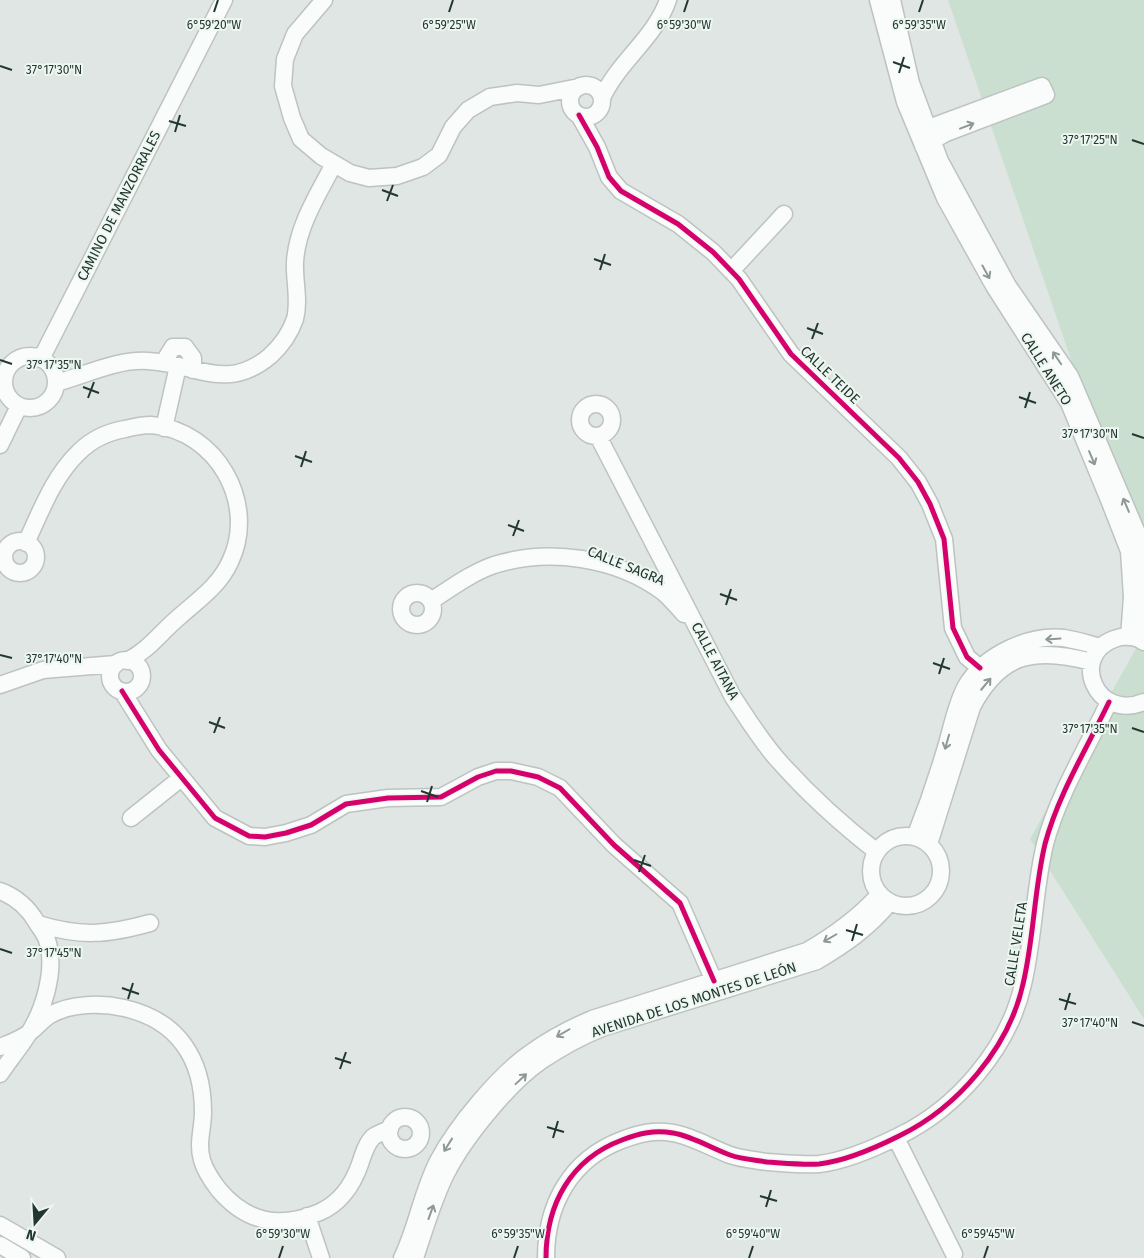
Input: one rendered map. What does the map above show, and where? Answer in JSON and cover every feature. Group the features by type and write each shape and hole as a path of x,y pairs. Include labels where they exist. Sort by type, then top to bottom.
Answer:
{"street":[{"name":"CAMINO DE MANZORRALES","path":"41,359 224,0"},
{"path":"324,0 295,34 285,59 283,86 292,118 301,139 350,174 369,178 397,176 423,167 439,155 458,121 468,110 490,97 517,93 539,94 583,86 597,89 600,104 590,116 578,114 539,94"},
{"name":"CALLE TEIDE","path":"597,147 600,104 608,84 626,59 650,34 668,0"},
{"name":"CALLE ANETO","path":"878,0 904,102 940,161 1008,286 1070,376 1138,536 1144,586"},
{"name":"CALLE ANETO","path":"892,0 925,137 945,198 989,278 1072,412 1128,551 1138,639"},
{"name":"CALLE TEIDE","path":"583,86 626,59"},
{"path":"578,114 571,100 574,90 583,86"},
{"path":"1042,86 1046,96 925,137 1042,86"},
{"name":"CALLE TEIDE","path":"578,114 597,147 608,178 621,191 678,224 713,252 731,271 791,354 899,458 918,482 930,504 944,539 953,628 967,656 980,668"},
{"path":"56,383 115,364 147,361 214,375 234,375 259,365 286,339 295,318 298,300 295,261 300,237 312,206 334,164"},
{"path":"731,271 784,214"},
{"path":"33,356 41,359 52,369 56,383 50,399 44,405 36,408 19,406 7,395 4,379 6,371 17,360 33,356"},
{"path":"164,428 178,366"},
{"path":"0,445 19,406"},
{"path":"26,543 57,477 79,451 106,432 151,425 178,431 218,459 231,480 238,504 240,534 230,562 217,583 177,618 153,643 121,662 110,673 117,687 140,718 147,734 180,779 215,818 249,836 265,836 286,833 311,825 346,804 388,798 441,797 478,776 496,772 511,771 538,777 560,788 614,845 680,903 714,981"},
{"name":"CALLE AITANA","path":"602,434 660,572 681,590 732,682 780,751 853,824 880,848"},
{"name":"CALLE SAGRA","path":"429,599 494,565 527,558 555,555 592,560 636,576 660,572 663,592 696,626"},
{"name":"CALLE AITANA","path":"681,590 696,626 733,697 777,759 842,824 880,848"},
{"path":"1144,591 1138,639 1119,637 1101,647 1092,662 1091,674 1094,685 1100,695 1109,702 1120,706 1132,706 1144,702"},
{"path":"922,841 932,793 958,705 966,686 980,668 1015,647 1036,640 1063,638 1101,647"},
{"path":"70,667 131,691 140,680 153,643"},
{"path":"922,841 972,707 980,691 993,676 1010,664 1042,653 1062,654 1092,662"},
{"path":"0,685 31,673 121,662 136,664 140,680 140,718"},
{"name":"CALLE VELETA","path":"546,1258 546,1245 563,1186 583,1162 602,1148 645,1131 673,1133 732,1156 767,1162 819,1164 864,1152 896,1138 942,1108 966,1086 992,1054 1008,1025 1023,985 1039,871 1046,842 1055,815 1109,702"},
{"path":"131,818 180,779"},
{"path":"898,837 922,841 936,853 941,863 942,874 939,885 924,902 907,906 885,898 874,885 871,874 872,862 880,848 898,837"},
{"path":"0,891 18,900 38,924 47,940 50,968 48,990 29,1033 0,1074"},
{"name":"AVENIDA DE LOS MONTES DE LEÓN","path":"402,1258 438,1162 452,1139 496,1084 530,1053 567,1030 592,1019 807,951 843,929 885,898"},
{"name":"AVENIDA DE LOS MONTES DE LEÓN","path":"415,1258 447,1172 466,1141 506,1094 540,1062 576,1039 602,1028 817,961 853,939 871,924 885,898"},
{"path":"38,924 61,930 96,934 120,931 150,923"},
{"path":"0,1047 29,1033 50,1015 74,1008 106,1004 139,1011 167,1026 189,1051 200,1076 203,1113 199,1141 202,1161 212,1181 229,1202 250,1217 274,1221 297,1219 321,1212 337,1201 351,1185 366,1148 374,1137 390,1129"},
{"path":"896,1138 954,1254"},
{"path":"307,1216 321,1258"},
{"path":"0,1225 56,1258"},
{"path":"0,1245 22,1258"}],"green space":[{"path":"948,0 1144,0 1144,573"},
{"path":"1144,634 1144,1019 1030,839"}],"cycle path":[{"path":"579,115 597,147 609,177 621,191 678,224 713,252 739,279 791,354 899,458 918,482 930,504 944,539 953,628 967,657 980,668"},
{"path":"122,691 159,750 215,818 249,836 265,837 311,825 346,804 388,798 441,797 478,777 496,771 511,771 538,777 560,788 614,845 680,903 714,981"},
{"path":"546,1258 547,1238 551,1219 565,1186 576,1171 589,1159 604,1148 622,1140 647,1133 666,1132 687,1137 739,1158 767,1162 819,1164 850,1157 899,1136 941,1109 960,1092 978,1074 993,1053 1006,1031 1016,1008 1027,967 1038,879 1045,844 1065,790 1109,702"}]}
